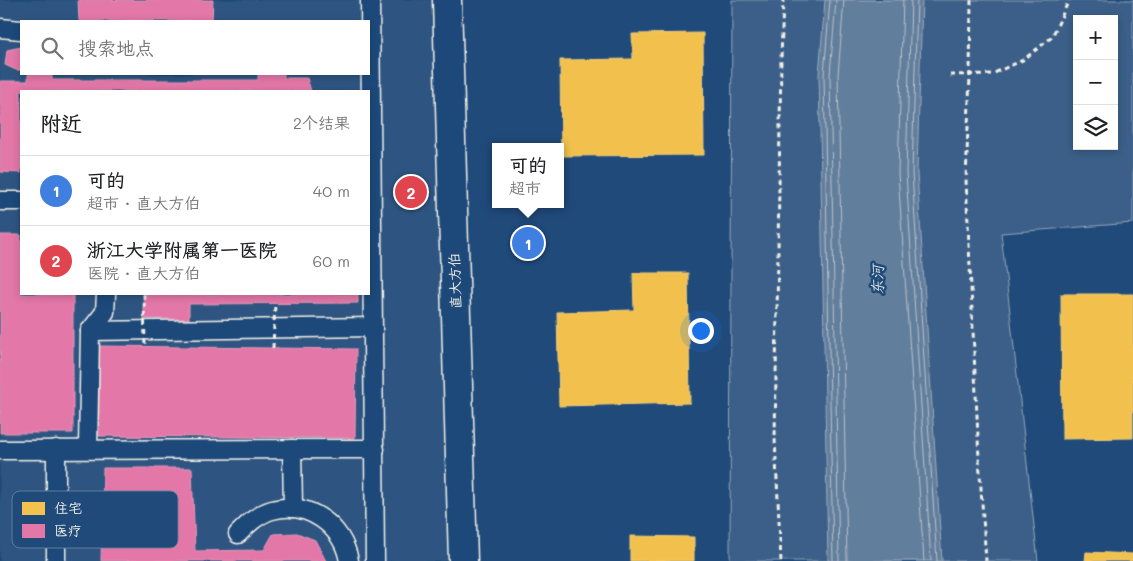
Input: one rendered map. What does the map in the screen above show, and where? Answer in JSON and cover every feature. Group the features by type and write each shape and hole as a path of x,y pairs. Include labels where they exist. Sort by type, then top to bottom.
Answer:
{"street":[{"name":"直大方伯","path":"447,0 464,561"}],"lane":[{"path":"363,20 370,0"},
{"path":"0,28 20,30"},
{"path":"365,75 366,90"},
{"path":"0,201 20,201"},
{"path":"238,534 253,519 272,510 293,508 313,513 330,524 342,540 349,560 375,560 370,204"},
{"path":"88,449 90,331 105,312 106,295"},
{"path":"90,331 373,327"},
{"path":"56,449 56,491"},
{"path":"292,449 293,508"},
{"path":"0,450 374,449"},
{"path":"56,548 56,561"}],"path":[{"path":"781,561 774,439 781,60 784,0"},
{"path":"971,0 966,180 986,561"},
{"path":"950,76 992,74 1023,60 1052,36 1069,0"},
{"path":"144,295 145,347"},
{"path":"273,348 275,303"}],"shaded area":[{"path":"0,0 447,0 463,561 0,561"},
{"path":"732,0 1133,0 1133,223 1001,233 1038,561 730,561"}],"water":[{"name":"东河","path":"825,0 922,0 917,173 942,561 828,561 819,74"}],"building: 住宅":[{"path":"703,33 704,155 564,156 564,143 561,143 560,60 633,59 632,34"},
{"path":"633,273 688,273 690,403 559,406 557,312 634,310"},
{"path":"1061,294 1133,294 1133,438 1062,439"},
{"path":"630,536 694,537 694,561 630,561"},
{"path":"1086,552 1133,554 1133,561 1085,561"}],"building: 医疗":[{"path":"78,0 213,0 212,20 79,20"},
{"path":"20,47 20,70 5,65 7,50"},
{"path":"28,75 52,75 52,80 258,80 258,75 284,75 284,78 307,78 311,90 20,90 20,173 0,172 0,81 28,81"},
{"path":"0,235 20,235 20,295 73,295 73,433 0,433"},
{"path":"144,295 358,295 358,303 189,304 189,319 144,319"},
{"path":"99,346 356,349 355,438 99,436"},
{"path":"103,468 192,468 195,551 264,550 273,534 297,533 315,540 326,561 101,561 101,548 178,548 178,491 103,491"}],"place":[{"name":"浙江大学附属第一医院","path":"411,192"},
{"name":"可的","path":"528,243"}]}
